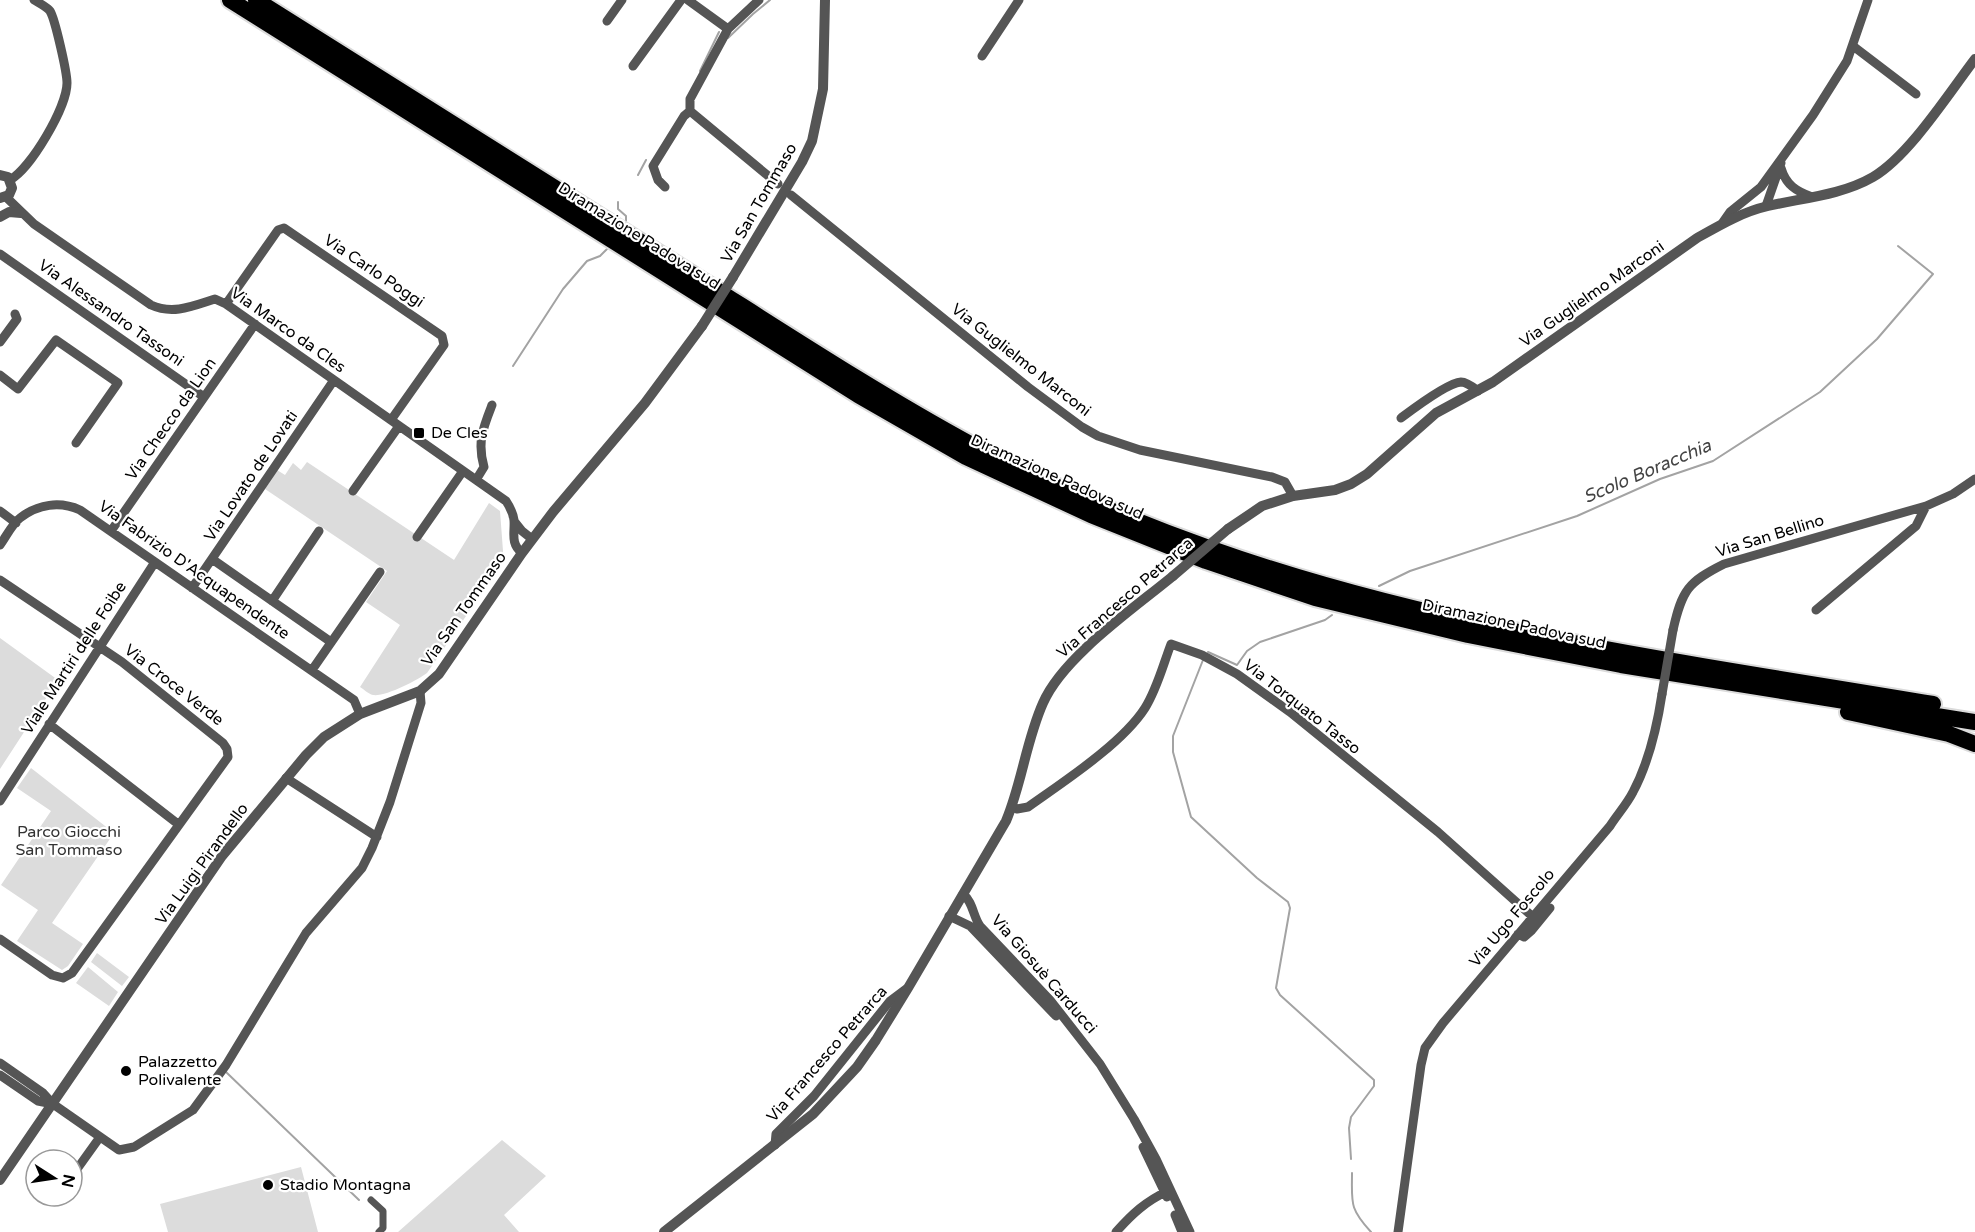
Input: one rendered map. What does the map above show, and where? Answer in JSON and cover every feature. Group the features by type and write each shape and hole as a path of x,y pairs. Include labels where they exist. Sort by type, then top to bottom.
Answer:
{"highway":[{"name":"Diramazione Padova sud","path":"230,0 858,395 966,456 1091,515 1206,561 1315,598 1468,635 1716,681 1975,722"},
{"name":"Diramazione Padova sud","path":"256,0 864,383 974,446 1091,502 1208,548 1395,605 1621,652 1975,711"},
{"path":"1716,681 1799,702 1949,734 1975,744"}],"street":[{"path":"34,0 49,10"},
{"path":"10,180 27,167 64,101 67,83 64,61 49,10 53,0"},
{"path":"607,21 622,0"},
{"path":"633,66 681,0"},
{"path":"688,0 728,28"},
{"path":"759,0 728,28 689,105 690,111 778,184"},
{"name":"Via San Tommaso","path":"420,691 439,674 522,552 645,403 702,326 802,162 812,141 824,89 825,0"},
{"path":"981,56 1019,0"},
{"name":"Via Guglielmo Marconi","path":"1723,222 1730,212 1761,187 1847,62 1868,0"},
{"path":"1853,46 1916,94"},
{"path":"1761,187 1758,195 1765,207 1847,189 1882,171 1910,144 1975,59"},
{"path":"665,187 658,180 653,166 684,116 690,111"},
{"name":"Via Guglielmo Marconi","path":"791,195 1082,428 1098,436 1140,450 1272,477 1285,482 1293,495 1335,490 1351,484 1367,474 1424,422 1479,391 1697,238 1723,222 1765,207 1784,155"},
{"path":"1780,167 1784,180 1790,186 1812,197"},
{"path":"0,175 10,180 11,191 3,198"},
{"name":"Via Marco da Cles","path":"3,198 46,233 150,305 161,310 177,310 215,299 226,304 506,501 514,521 532,539"},
{"path":"0,217 9,212 21,213"},
{"name":"Via Carlo Poggi","path":"226,304 278,230 284,228 442,336 444,345 395,423"},
{"name":"Via Alessandro Tassoni","path":"0,254 204,397"},
{"path":"0,342 17,319 15,314"},
{"name":"Via Checco da Lion","path":"111,531 255,324"},
{"path":"0,375 18,389 56,340 117,383 76,443"},
{"name":"Via Lovato de Lovati","path":"192,588 334,380"},
{"path":"1401,418 1426,399 1457,383 1464,382 1479,391"},
{"path":"476,480 484,467 479,451 492,405"},
{"path":"353,491 395,423"},
{"path":"417,537 463,471"},
{"path":"1816,610 1916,526 1926,506 1953,494 1975,479"},
{"name":"Via Francesco Petrarca","path":"664,1232 813,1114 857,1067 908,988 999,835 1012,807 1036,721 1052,687 1082,652 1228,530 1262,506 1293,495"},
{"name":"Via Fabrizio D'Acquapendente","path":"0,545 21,518 47,504 80,510 354,700 360,714"},
{"name":"Via San Bellino","path":"1673,630 1682,597 1691,584 1703,574 1724,564 1926,506"},
{"path":"0,511 16,523"},
{"name":"Via Marco da Cles","path":"514,521 513,540 517,549 522,552"},
{"name":"Via Fabrizio D'Acquapendente","path":"272,601 319,531"},
{"name":"Via Fabrizio D'Acquapendente","path":"212,559 331,642"},
{"name":"Viale Martiri delle Foibe","path":"0,801 155,562"},
{"path":"312,670 380,572"},
{"path":"0,580 100,646"},
{"name":"Via Ugo Foscolo","path":"1398,1232 1425,1048 1443,1023 1610,826 1633,792 1647,759 1658,718 1673,630"},
{"name":"Via Torquato Tasso","path":"1012,807 1017,809 1028,807 1085,766 1137,720 1146,706 1172,644 1202,655 1237,674 1290,712 1438,832 1533,917"},
{"name":"Via Croce Verde","path":"0,939 52,975 63,978 72,973 228,757 223,743 100,646"},
{"path":"0,1063 44,1093 52,1104 119,1150 126,1150 156,1134 193,1110 226,1065 306,933 362,868 390,802 421,703 420,691"},
{"name":"Via Luigi Pirandello","path":"52,1104 222,856 286,778 324,736 360,714 420,691"},
{"path":"50,724 178,824"},
{"path":"286,778 377,837"},
{"name":"Via Giosuè Carducci","path":"963,894 970,902 980,926 1050,1000 1100,1064 1156,1159 1182,1232"},
{"path":"1518,934 1524,937 1550,908"},
{"name":"Via Giosuè Carducci","path":"949,916 970,926 1070,1032 1136,1130 1190,1232"},
{"name":"Via Francesco Petrarca","path":"775,1145 776,1134 814,1095 890,1001 908,988"},
{"path":"0,1075 38,1101 52,1104"},
{"path":"0,1180 52,1104"},
{"path":"84,1159 100,1137"},
{"path":"1116,1232 1150,1199 1167,1191"},
{"path":"371,1200 383,1211 383,1228 379,1232"}],"green space":[{"path":"307,462 454,560 489,503 500,511 503,551 501,565 427,673 393,691 373,695 360,687 400,625 366,602 387,571 265,489 277,470 285,475 293,463 301,470"},
{"path":"0,638 58,680 0,769"},
{"name":"Parco Giocchi San Tommaso","path":"31,768 114,833 52,923 83,944 68,966 62,970 17,941 38,910 1,885 51,811 17,788"},
{"path":"97,953 129,977 122,986 91,962"},
{"path":"88,967 118,992 109,1006 76,983"},
{"path":"502,1140 546,1176 504,1215 519,1232 398,1232"},
{"name":"Stadio Montagna","path":"301,1167 318,1232 168,1232 160,1204"}],"waterway":[{"path":"728,38 770,0"},
{"path":"700,71 719,32"},
{"path":"638,175 646,160"},
{"path":"618,202 618,209 626,216 626,221"},
{"name":"Scolo Boracchia","path":"1379,586 1410,571 1577,516 1660,479 1713,461 1820,392 1877,339 1933,274 1898,246"},
{"path":"513,366 563,289 587,261 600,256 607,249"},
{"name":"Scolo Boracchia","path":"1208,652 1237,665 1247,651 1260,642 1325,620 1332,615"},
{"name":"Scolo Boracchia","path":"1203,660 1173,736 1173,752 1191,817 1257,878 1288,902 1290,908 1276,988 1280,995 1374,1080 1374,1086 1351,1117 1349,1128 1351,1159"},
{"path":"226,1072 359,1200"},
{"name":"Scolo Boracchia","path":"1352,1173 1353,1205 1371,1232"}],"place":[{"name":"De Cles","path":"419,433"},
{"name":"Palazzetto Polivalente","path":"126,1071"},
{"name":"Stadio Montagna","path":"268,1185"}]}
